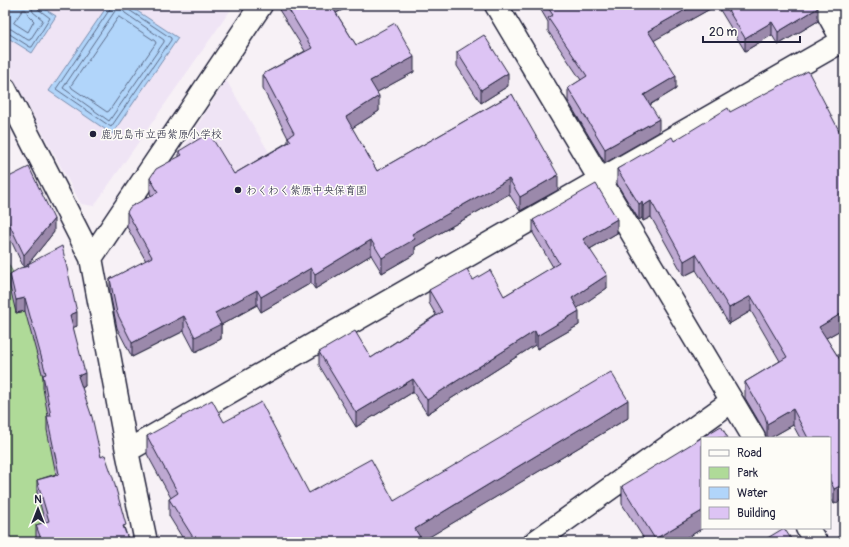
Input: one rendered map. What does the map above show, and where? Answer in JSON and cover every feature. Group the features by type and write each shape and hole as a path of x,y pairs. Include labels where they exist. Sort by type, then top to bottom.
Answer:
{"street":[{"path":"91,258 261,5"},
{"path":"496,5 753,437"},
{"path":"127,451 599,180 844,42 823,5"},
{"path":"5,89 91,258 127,451 146,542"},
{"path":"535,542 732,401"},
{"path":"808,529 816,542"}],"shaded area":[{"name":"鹿児島市立西紫原小学校","path":"5,5 234,5 94,206 81,204 5,63"},
{"name":"わくわく紫原中央保育園","path":"226,80 304,211 170,169"}],"green space":[{"path":"5,258 21,287 83,542 5,542"}],"water":[{"path":"9,5 38,5 56,16 32,53 5,36 5,11"},
{"path":"108,5 128,5 178,38 112,134 49,91"}],"building":[{"path":"286,5 331,5 356,45 395,23 414,57 370,81 379,96 346,117 377,171 512,94 558,175 520,197 509,179 412,234 415,239 382,258 371,240 315,274 311,268 261,297 257,290 215,313 221,324 195,337 184,316 132,343 117,313 110,279 152,257 127,212 130,207 158,192 150,178 156,169 182,155 179,151 209,133 234,174 291,141 288,137 294,133 263,74 312,48"},
{"path":"546,5 694,5 648,31 676,76 644,95 659,119 605,149 568,88 587,76 548,18 553,15"},
{"path":"725,5 816,5 818,8 778,32 772,22 745,38"},
{"path":"484,35 508,73 481,90 457,52"},
{"path":"808,71 844,140 844,312 819,327 844,366 844,484 834,489 831,482 831,437 807,437 793,409 767,424 765,416 745,382 787,357 751,296 729,308 696,254 684,261 651,201 643,206 642,202 639,204 617,169 672,137 674,141 728,108 730,112"},
{"path":"29,167 54,219 24,255 5,215 5,179"},
{"path":"596,184 617,219 583,239 607,275 572,298 579,311 537,336 535,331 427,400 413,379 356,413 319,352 355,331 371,358 442,312 429,290 467,269 473,280 490,270 504,296 559,263 533,220"},
{"path":"62,246 77,312 70,315 85,373 78,376 92,417 101,457 105,455 113,478 126,525 123,526 129,542 42,542 36,525 49,521 37,480 59,474 47,416 51,416 43,375 46,374 25,298 16,300 10,274 20,268 29,266 28,264"},
{"path":"611,372 628,400 415,529 423,542 196,542 169,499 178,493 147,436 212,400 224,422 261,402 309,493 371,459 394,501"},
{"path":"721,426 727,437 703,437"},
{"path":"701,438 701,512 655,539 622,486"},
{"path":"785,529 793,542 761,542"}],"place":[{"name":"鹿児島市立西紫原小学校","path":"93,134"},
{"name":"わくわく紫原中央保育園","path":"238,190"}]}
